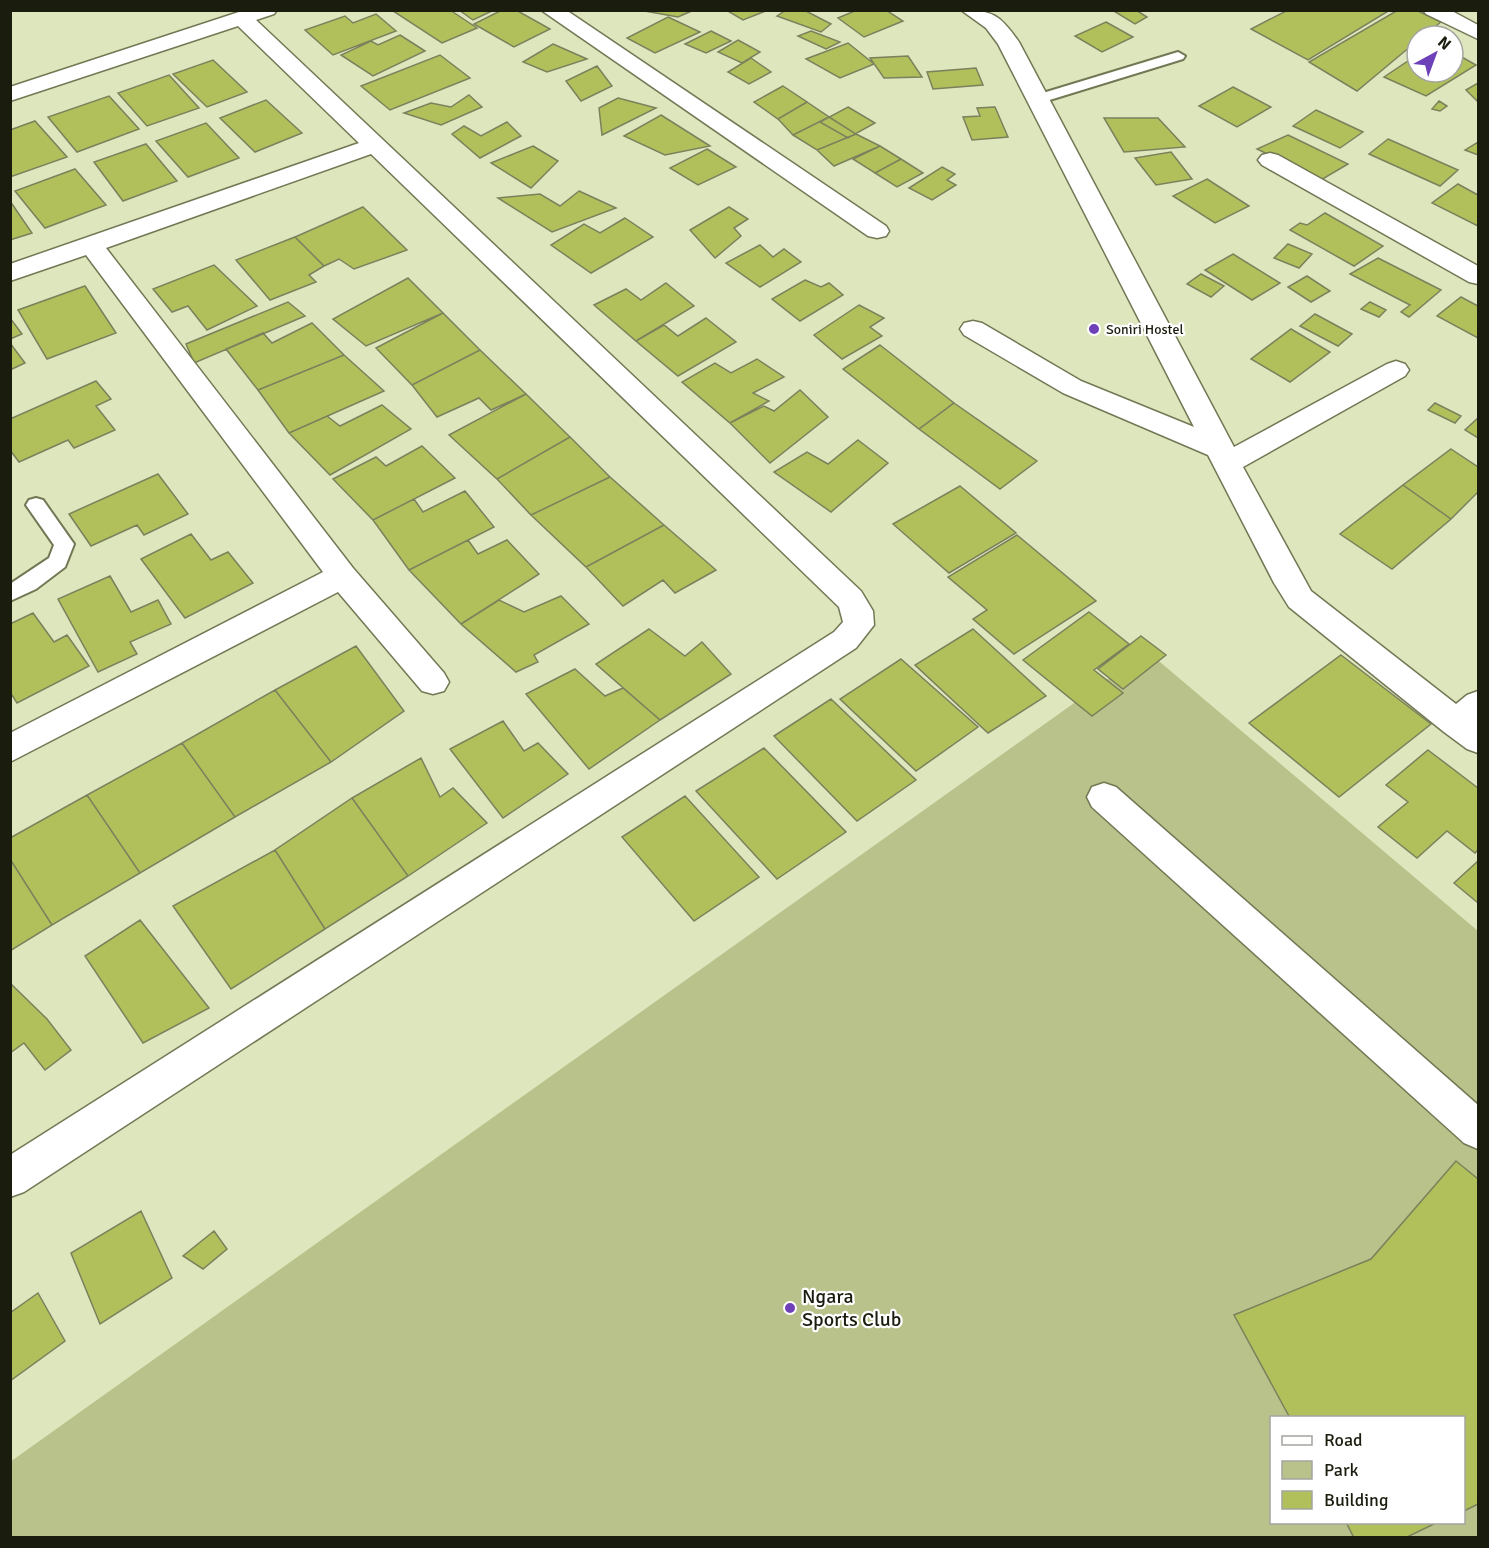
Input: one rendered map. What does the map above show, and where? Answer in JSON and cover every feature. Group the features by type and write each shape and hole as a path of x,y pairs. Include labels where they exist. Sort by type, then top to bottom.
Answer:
{"street":[{"path":"551,10 877,231"},
{"path":"971,10 1002,32 1224,456 1279,566 1300,599 1471,722"},
{"path":"1433,10 1479,33"},
{"path":"10,94 255,15 374,145 850,599 858,611 859,625 844,640 10,1178"},
{"path":"10,273 374,145"},
{"path":"1270,160 1479,276"},
{"path":"90,244 342,576 433,682"},
{"path":"974,329 1000,347 1072,387 1224,456"},
{"path":"1224,456 1396,370"},
{"path":"10,749 342,576"},
{"path":"1104,797 1479,1130"}],"lane":[{"path":"1038,99 1178,56"},
{"path":"10,593 29,584 58,562 64,544 36,505"}],"green space":[{"path":"1147,651 1478,931 1478,1537 11,1537 10,1462"}],"building":[{"path":"450,10 477,28 442,43 393,11"},
{"path":"459,10 494,10 473,20"},
{"path":"502,10 516,10 550,29 514,47 474,24"},
{"path":"639,10 694,10 678,17"},
{"path":"726,10 768,10 743,20"},
{"path":"786,10 804,10 831,24 821,32 777,16"},
{"path":"857,10 886,10 903,21 864,37 838,18"},
{"path":"1112,10 1136,10 1147,17 1135,24"},
{"path":"1288,10 1390,10 1308,60 1251,29"},
{"path":"1398,10 1416,10 1441,22 1438,24 1405,24 1405,51 1357,91 1309,62"},
{"path":"376,14 396,31 333,55 305,30 345,16 353,23"},
{"path":"668,17 700,32 655,53 627,38"},
{"path":"1106,22 1133,37 1102,52 1075,36"},
{"path":"711,31 731,41 706,53 685,44"},
{"path":"811,31 840,42 826,49 798,36"},
{"path":"400,35 425,51 373,76 341,55 371,41 378,45"},
{"path":"738,40 760,52 742,63 718,52"},
{"path":"848,43 874,64 840,78 806,59"},
{"path":"553,44 587,59 547,72 523,62"},
{"path":"440,55 470,78 390,110 361,86"},
{"path":"908,56 922,77 884,78 870,58"},
{"path":"751,58 771,72 749,84 728,72"},
{"path":"1465,59 1476,65 1465,72"},
{"path":"213,60 247,92 207,107 173,74"},
{"path":"1405,63 1405,84 1445,84 1426,96 1384,77"},
{"path":"597,66 612,86 581,101 566,81"},
{"path":"976,68 983,85 933,89 927,72"},
{"path":"169,75 199,108 147,126 118,93"},
{"path":"1478,83 1478,102 1466,90"},
{"path":"783,86 807,102 778,119 754,102"},
{"path":"1233,87 1271,107 1237,127 1199,106"},
{"path":"469,95 482,107 441,125 404,113 431,103 451,107"},
{"path":"109,96 139,129 77,152 48,117"},
{"path":"618,98 656,108 602,135 599,108"},
{"path":"266,100 302,133 255,152 220,118"},
{"path":"1439,101 1447,106 1440,111 1432,109"},
{"path":"807,102 829,117 793,135 778,119"},
{"path":"848,107 875,123 848,138 820,122"},
{"path":"995,107 1008,137 972,140 963,117 980,116 977,108"},
{"path":"1316,110 1363,132 1340,148 1293,126"},
{"path":"661,115 710,146 665,155 624,136"},
{"path":"829,117 856,134 817,150 793,135"},
{"path":"1104,118 1158,118 1185,147 1124,152"},
{"path":"35,121 67,157 10,177 10,130"},
{"path":"507,122 521,136 480,158 452,134 464,126 481,136"},
{"path":"206,123 239,158 188,177 156,141"},
{"path":"856,134 880,146 834,166 817,150"},
{"path":"1288,135 1348,164 1321,180 1257,149"},
{"path":"1388,139 1458,170 1440,186 1369,154"},
{"path":"1478,142 1478,155 1465,150"},
{"path":"146,144 177,181 123,201 94,162"},
{"path":"533,146 558,161 531,188 491,163"},
{"path":"880,146 901,159 875,173 853,159"},
{"path":"707,149 736,167 698,185 670,168"},
{"path":"1171,152 1192,179 1156,185 1135,158"},
{"path":"901,159 923,173 897,187 875,173"},
{"path":"942,167 955,174 947,180 956,185 932,200 909,188"},
{"path":"75,169 106,205 45,228 15,191"},
{"path":"1207,179 1249,206 1215,223 1173,196"},
{"path":"1458,184 1478,195 1478,226 1432,203"},
{"path":"579,191 616,208 552,232 498,198 540,194 560,206"},
{"path":"10,201 32,233 10,240"},
{"path":"363,207 407,250 354,269 339,259 324,266 295,237"},
{"path":"729,207 748,219 734,228 741,236 715,258 690,230"},
{"path":"1325,213 1383,246 1354,266 1290,230 1300,223 1307,225"},
{"path":"625,218 653,237 591,273 551,245 584,224 600,233"},
{"path":"295,237 324,266 309,275 316,282 270,300 236,260"},
{"path":"1288,244 1312,254 1299,268 1274,258"},
{"path":"760,245 773,257 784,249 801,262 760,287 726,263"},
{"path":"1233,254 1280,283 1252,300 1205,270"},
{"path":"1378,258 1441,290 1409,317 1401,312 1410,305 1350,274"},
{"path":"214,265 257,306 207,330 188,306 172,312 153,289"},
{"path":"1201,274 1224,286 1211,297 1187,284"},
{"path":"1307,276 1330,291 1311,302 1288,287"},
{"path":"408,278 443,313 366,346 333,319"},
{"path":"805,280 821,287 829,283 843,295 800,321 772,299"},
{"path":"666,283 694,306 636,341 594,305 626,289 641,300"},
{"path":"85,286 116,333 47,359 18,310"},
{"path":"1461,297 1478,306 1478,338 1437,316"},
{"path":"288,302 305,316 194,363 186,344"},
{"path":"1370,302 1386,310 1379,317 1361,309"},
{"path":"859,305 884,318 870,327 882,336 842,359 814,335"},
{"path":"443,313 480,350 412,385 376,348"},
{"path":"1315,314 1352,334 1338,346 1300,326"},
{"path":"10,318 22,334 10,339"},
{"path":"706,318 736,342 678,376 636,341 664,325 678,336"},
{"path":"312,323 344,355 258,390 226,349 263,333 272,343"},
{"path":"1291,329 1330,352 1290,382 1251,359"},
{"path":"10,343 25,363 10,370"},
{"path":"880,345 954,403 919,429 843,369"},
{"path":"480,350 526,394 491,410 479,398 437,417 412,385"},
{"path":"344,355 384,391 289,433 258,390"},
{"path":"757,359 784,377 753,393 769,401 730,423 682,382 715,363 731,373"},
{"path":"96,381 111,399 96,406 115,430 74,448 68,440 19,462 10,450 10,419"},
{"path":"800,390 828,417 770,463 730,423 764,406 774,411"},
{"path":"526,394 570,437 497,479 449,435"},
{"path":"954,403 1037,461 1000,489 919,429"},
{"path":"1435,403 1461,416 1455,423 1428,410"},
{"path":"382,405 411,429 330,475 289,433 327,416 340,426"},
{"path":"1478,418 1478,438 1465,430"},
{"path":"570,437 610,477 531,515 497,479"},
{"path":"858,440 888,463 831,512 774,472 807,452 828,464"},
{"path":"422,446 455,478 373,520 333,479 376,457 386,466"},
{"path":"1451,449 1478,467 1478,492 1451,519 1403,485"},
{"path":"158,474 188,514 144,535 137,525 91,546 69,514"},
{"path":"610,477 664,525 586,567 531,515"},
{"path":"1403,485 1451,519 1392,569 1340,534"},
{"path":"960,486 1016,533 949,573 893,524"},
{"path":"465,491 494,527 409,570 373,520 414,499 423,512"},
{"path":"664,525 716,570 675,593 663,580 623,606 586,567"},
{"path":"191,534 211,560 228,552 253,583 185,618 141,559"},
{"path":"1017,535 1096,601 1014,654 973,619 987,610 948,577"},
{"path":"468,540 478,554 507,540 539,574 461,624 409,570"},
{"path":"110,576 131,612 158,600 171,624 130,642 137,654 98,672 58,599"},
{"path":"561,596 589,624 534,655 538,662 516,672 461,624 499,600 524,612"},
{"path":"1089,612 1129,644 1094,670 1123,693 1092,716 1023,660"},
{"path":"33,613 54,642 67,635 89,666 17,703 10,692 10,624"},
{"path":"649,629 685,656 702,642 731,674 660,720 596,664"},
{"path":"973,629 1046,696 988,733 915,665"},
{"path":"1141,636 1166,655 1123,689 1098,669"},
{"path":"356,646 404,711 331,762 275,690"},
{"path":"1341,655 1431,724 1339,797 1249,723"},
{"path":"901,659 978,727 916,771 840,699"},
{"path":"575,669 605,696 623,688 660,720 589,769 526,694"},
{"path":"275,690 331,762 235,817 182,743"},
{"path":"831,699 916,780 857,821 774,736"},
{"path":"503,721 524,751 538,743 568,774 503,818 450,749"},
{"path":"182,743 235,817 140,873 87,795"},
{"path":"764,748 846,832 777,879 696,791"},
{"path":"1428,750 1478,788 1478,850 1475,853 1447,831 1417,858 1378,827 1408,802 1386,785"},
{"path":"421,758 440,797 453,788 487,823 408,876 352,798"},
{"path":"87,795 140,873 52,925 10,859 10,838"},
{"path":"685,796 759,877 694,921 622,837"},
{"path":"352,798 408,876 325,929 275,850"},
{"path":"275,850 325,929 231,989 173,906"},
{"path":"10,859 52,925 10,951"},
{"path":"1478,861 1478,903 1454,883"},
{"path":"140,920 209,1008 143,1043 85,956"},
{"path":"10,983 47,1019 71,1050 45,1070 24,1043 10,1053"},
{"path":"1456,1161 1478,1179 1478,1504 1465,1510 1465,1416 1289,1416 1234,1315 1371,1259"},
{"path":"141,1211 172,1278 100,1324 71,1253"},
{"path":"214,1231 227,1249 203,1269 183,1256"},
{"path":"38,1293 65,1341 10,1381 10,1313"},
{"path":"1347,1524 1434,1524 1405,1538 1354,1538"}],"place":[{"name":"Soniri Hostel","path":"1094,329"},
{"name":"Ngara Sports Club","path":"790,1308"}]}
